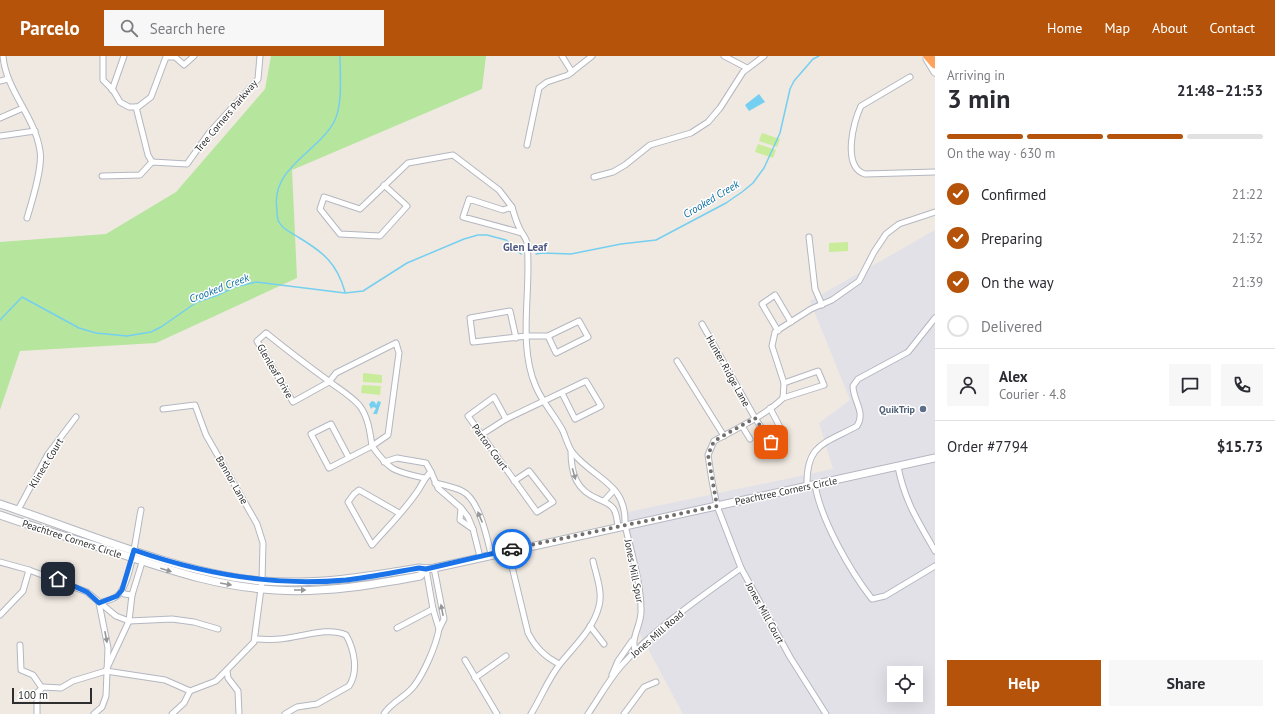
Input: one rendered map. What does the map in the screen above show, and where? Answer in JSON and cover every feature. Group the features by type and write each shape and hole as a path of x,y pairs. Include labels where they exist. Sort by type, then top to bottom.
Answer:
{"highway":[{"path":"928,56 935,64"}],"street":[{"path":"103,56 103,80 120,102 129,107 136,107 150,97 166,57 174,57 184,65 194,56"},
{"path":"112,90 124,56"},
{"name":"Tree Corners Parkway","path":"152,162 187,164 209,133 258,79 260,56"},
{"path":"562,56 572,72"},
{"path":"527,145 539,88 547,82 572,72 592,56"},
{"path":"724,56 747,68"},
{"path":"594,177 619,168 650,145 691,133 708,122 720,108 747,68 764,56"},
{"path":"925,56 935,72"},
{"path":"2,58 8,79 35,131 41,152 36,182 27,218"},
{"path":"910,76 861,106 851,139 852,154 857,169 865,174 935,172"},
{"path":"0,81 8,79"},
{"path":"102,176 140,175 152,162 148,155 136,107"},
{"path":"0,118 24,108"},
{"path":"0,136 35,131"},
{"path":"384,185 407,206 380,236 340,234 320,208 324,197 360,209 384,185 408,163 453,156 499,190 512,207 527,242 528,368 544,402 563,431 571,451 584,466 608,482 614,490 626,511 622,526"},
{"path":"512,207 503,210 469,198 462,217 522,233"},
{"path":"783,398 784,383 772,346 775,332 832,300 859,281 874,252 886,234 899,224 935,212"},
{"path":"809,237 815,289 822,305"},
{"path":"778,331 762,304 775,295 791,322"},
{"path":"516,338 510,311 470,318 473,342 516,338 527,336 548,336 580,321 588,337 556,353 548,336"},
{"path":"807,486 806,471 812,453 823,445 857,426 860,421 861,414 853,393 853,386 858,379 908,352 935,318"},
{"name":"Hunter Ridge Lane","path":"702,324 755,418 771,442 784,435 770,408"},
{"name":"Glenleaf Drive","path":"349,458 330,424 311,434 328,468 349,458 372,446 388,435 399,353 396,343 336,373 329,382 293,402 257,341 266,333 329,382 359,405 370,426 372,446"},
{"path":"677,361 724,436"},
{"name":"Hunter Ridge Lane","path":"717,506 708,455 714,441 755,418 783,398 824,385 818,371 784,383"},
{"path":"481,435 506,419 586,381 601,406 575,419 562,393"},
{"name":"Parton Court","path":"506,419 494,397 468,416 514,481 537,512 553,502 529,471 514,481"},
{"name":"Bannor Lane","path":"163,409 195,405 206,435 257,524 263,543 262,581 255,639"},
{"name":"Klinect Court","path":"18,510 48,454 76,417"},
{"path":"742,426 750,439"},
{"path":"372,446 384,462 396,471 424,478"},
{"path":"571,451 571,466 574,479 582,490 604,502 614,510 622,526"},
{"path":"384,462 397,458 426,463 438,488 461,508 468,517 474,529 480,556"},
{"name":"Peachtree Corners Circle","path":"0,504 144,554 190,567 262,581 305,582 347,580 419,568 434,568 480,556 935,458"},
{"path":"898,467 901,487 912,512 935,551"},
{"path":"399,513 359,490 348,502 372,544 399,513 417,492 424,478 431,472"},
{"path":"435,483 463,491 472,500 482,520 491,554"},
{"path":"815,485 818,501 834,536 863,588 872,599 885,596 935,566"},
{"path":"604,502 614,490"},
{"name":"Jones Mill Court","path":"717,506 741,568 788,655 826,714"},
{"path":"461,508 460,520 474,529"},
{"path":"99,603 117,596 122,590 133,558 141,510"},
{"name":"Peachtree Corners Circle","path":"0,515 142,562 208,581 261,589 315,590 354,588 420,576 426,569"},
{"name":"Jones Mill Spur","path":"610,679 618,661 633,640 639,626 641,609 622,526"},
{"path":"508,550 528,634 533,643 542,653 559,664"},
{"path":"106,671 129,621 132,595 144,554"},
{"path":"531,714 559,664 578,644 590,626 599,606 599,588 593,561"},
{"path":"0,562 29,570 87,592 116,616 129,621 172,619 194,622 218,630"},
{"path":"384,714 414,686 437,638 439,629 444,619 434,568"},
{"name":"Jones Mill Road","path":"588,714 610,679 663,626 741,568"},
{"path":"426,569 433,609 439,629"},
{"path":"0,615 23,591 29,570"},
{"path":"122,590 124,594 132,595"},
{"path":"94,714 102,707 106,696 108,648 99,603"},
{"path":"397,628 433,609"},
{"path":"590,626 604,644"},
{"path":"36,714 38,692 42,688 61,688 73,681 106,671 166,680 190,691 211,684 227,671 255,639 281,639 312,633 334,632 346,635 350,643 354,663 349,686 317,704 297,707 284,714"},
{"path":"633,640 636,652"},
{"path":"20,645 21,670 33,675 42,688"},
{"path":"475,678 506,656"},
{"path":"465,660 497,714"},
{"path":"227,671 228,678 238,691 239,714"},
{"path":"624,714 644,687 656,682"},
{"path":"172,714 184,703 190,691"}],"shaded area":[{"path":"935,230 935,714 683,714 640,634 641,591 623,513 833,469 819,423 850,400 810,301"}],"green space":[{"path":"271,56 486,56 482,89 292,170 297,278 156,343 20,351 0,410 0,242 106,234 176,192 265,89"},
{"path":"762,133 780,139 777,147 759,141"},
{"path":"758,144 776,150 773,158 755,152"},
{"path":"848,242 848,251 829,252 829,243"},
{"path":"363,373 382,375 382,383 363,382"},
{"path":"362,385 381,386 380,395 361,393"}],"water":[{"path":"759,94 765,102 749,111 745,105"},
{"path":"372,401 375,402 376,405 378,401 381,402 377,414 373,414 376,408 373,407 371,409 369,404"}],"waterway":[{"path":"340,56 340,99 337,115 326,133 287,172 277,195 277,218 287,231 307,242 328,259 338,273 345,292"},
{"name":"Crooked Creek","path":"536,254 571,254 621,244 656,240 726,203 742,192 753,183 764,168 780,133 790,89 794,81 813,59 819,56"},
{"name":"Crooked Creek","path":"0,320 22,297 79,328 96,333 127,336 151,332 161,327 197,302 235,287 256,282 345,293 363,291 407,263 464,239 478,235 487,235 506,240 521,254"}],"way so far":[{"path":"512,549 717,506 708,455 714,441 747,424 755,418 771,442"}],"place":[{"name":"QuikTrip","path":"923,409"}],"district":[{"name":"Glen Leaf","path":"525,247"}],"route":[{"path":"58,579 87,592 99,603 108,601 117,596 122,590 133,558 134,550 190,567 226,575 262,581 284,582 347,580 419,568 434,568 512,549"}]}
